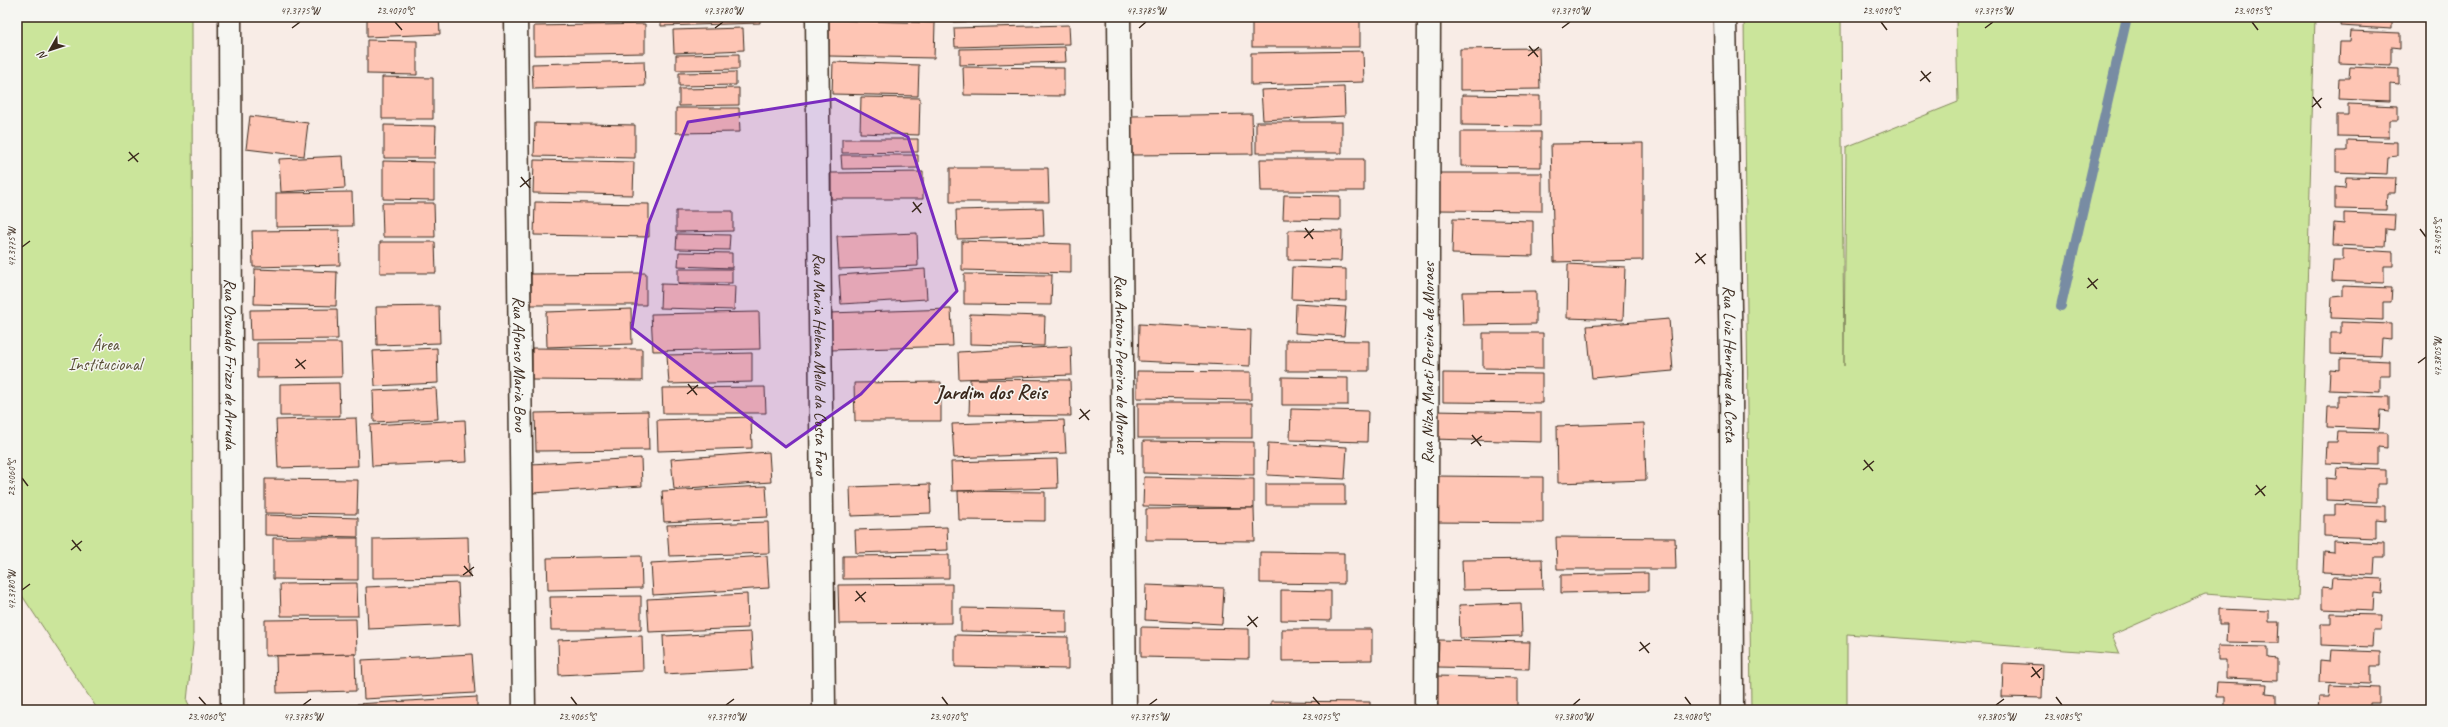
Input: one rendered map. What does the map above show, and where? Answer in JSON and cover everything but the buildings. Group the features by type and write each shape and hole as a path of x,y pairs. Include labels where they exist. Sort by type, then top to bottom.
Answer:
{"street":[{"name":"Rua Oswaldo Frizzo de Arruda","path":"230,17 232,710"},
{"name":"Rua Afonso Maria Bovo","path":"516,17 524,710"},
{"name":"Rua Maria Helena Mello da Costa Faro","path":"817,17 824,710"},
{"name":"Rua Antonio Pereira de Moraes","path":"1119,17 1124,710"},
{"name":"Rua Nilza Marti Pereira de Moraes","path":"1426,710 1429,17"},
{"name":"Rua Luiz Henrique da Costa","path":"1725,17 1731,368 1732,710"}],"highlighted area":[{"path":"835,99 908,137 957,291 861,394 786,447 632,328 648,225 688,122"}],"green space":[{"name":"Área Institucional","path":"17,17 192,17 193,644 187,701 192,710 98,710 17,588"},
{"path":"1744,17 1841,17 1844,366 1846,147 1958,102 1956,17 2315,17 2298,601 2205,594 2112,635 2120,654 1847,634 1847,710 1751,710"}],"waterway":[{"path":"2061,306 2127,17"}],"district":[{"name":"Jardim dos Reis","path":"991,392"}]}
